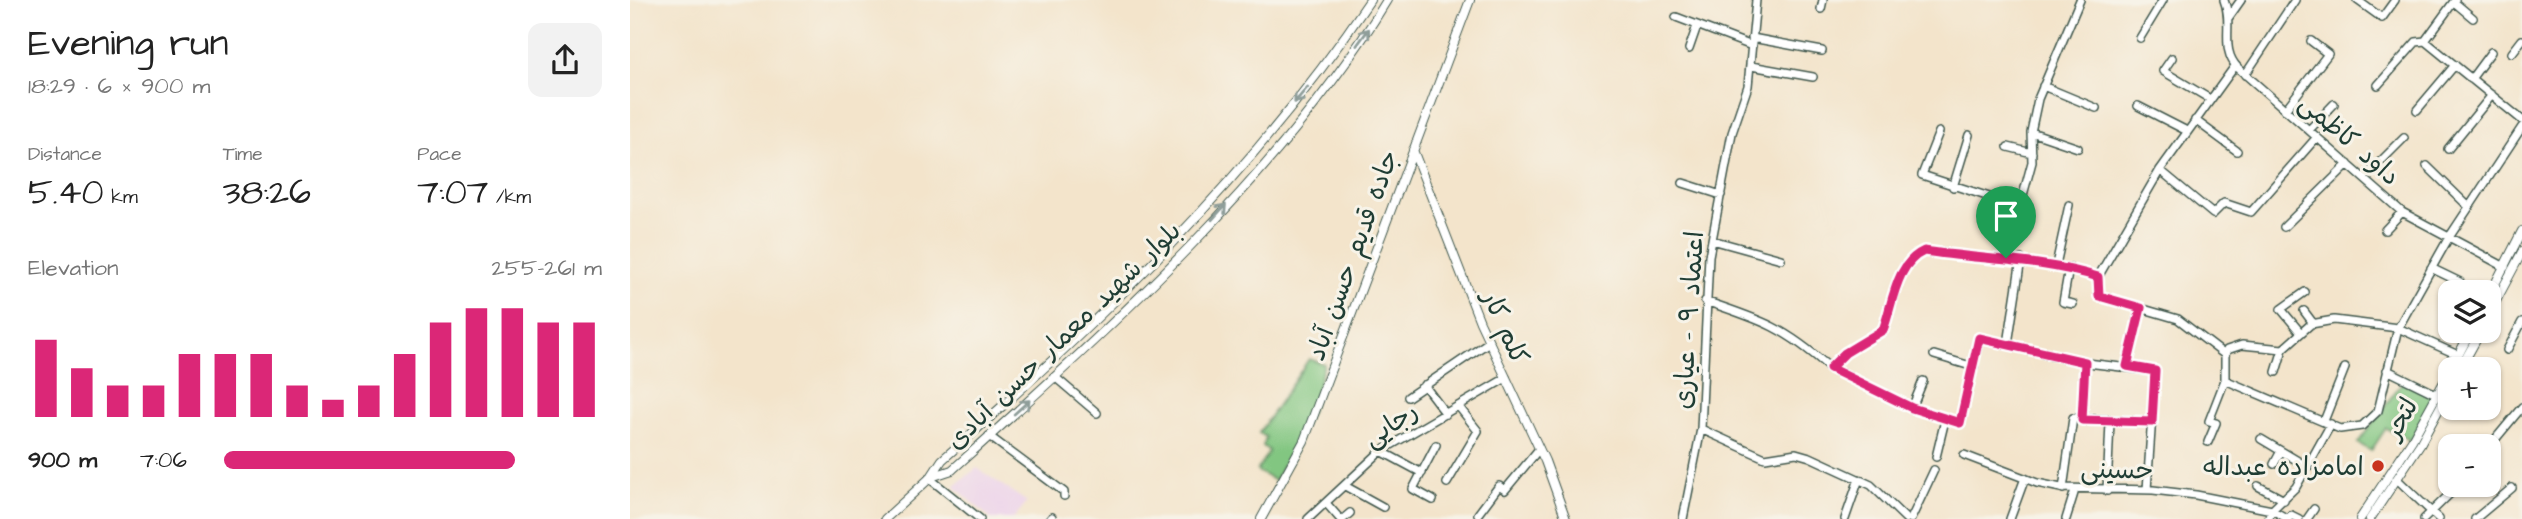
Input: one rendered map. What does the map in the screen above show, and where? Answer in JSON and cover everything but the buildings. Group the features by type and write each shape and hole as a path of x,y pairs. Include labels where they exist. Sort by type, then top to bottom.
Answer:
{"street":[{"name":"بلوار شهید معمار حسن آبادی","path":"930,478 942,460 1076,339 1178,237 1329,61 1370,0"},
{"name":"بلوار شهید معمار حسن آبادی","path":"930,478 952,470 1055,377 1188,247 1249,180 1338,72 1387,0"},
{"name":"جاده قدیم حسن آباد","path":"1261,519 1304,441 1470,0"},
{"name":"اعتماد ۹ - عیاری","path":"1684,519 1701,429 1705,301 1712,240 1732,133 1748,86 1756,0"},
{"path":"1821,9 1823,0"},
{"path":"2006,258 2032,153 2031,132 2043,86 2080,0"},
{"path":"2140,38 2163,0"},
{"path":"2224,0 2228,18 2227,53 2235,66 2160,170 2098,277 2099,296 2188,324 2202,340 2225,355"},
{"path":"2228,18 2241,0"},
{"path":"2245,75 2295,0"},
{"path":"2357,0 2382,18 2395,0"},
{"path":"2425,41 2454,1 2473,18"},
{"path":"1676,17 1752,42 1822,51"},
{"path":"1689,48 1697,26"},
{"path":"2512,52 2522,40"},
{"path":"2285,110 2328,54 2311,41"},
{"path":"2378,85 2416,42 2425,41 2522,120"},
{"path":"2471,79 2491,52"},
{"path":"2172,58 2163,71 2210,99"},
{"path":"2417,110 2455,65"},
{"path":"1751,66 1813,77"},
{"name":"داود کاظمی","path":"2235,66 2402,212 2448,239 2513,270"},
{"path":"2043,86 2096,108"},
{"path":"2448,149 2492,95"},
{"path":"2309,130 2334,104"},
{"path":"2138,106 2188,131"},
{"path":"2195,120 2237,151"},
{"path":"2225,380 2340,429 2352,429 2371,421 2378,411 2398,328 2448,239 2522,127"},
{"path":"1939,132 1922,174 1952,187 2020,207"},
{"path":"2031,132 2078,148"},
{"path":"1952,187 1969,135"},
{"path":"2160,170 2213,214 2224,203 2251,212 2317,138"},
{"path":"2364,178 2404,138"},
{"path":"2008,147 2032,153"},
{"name":"کلم کار","path":"1413,150 1489,342 1539,449 1566,519"},
{"path":"2284,227 2348,164"},
{"path":"2427,166 2469,207"},
{"path":"1683,183 1721,195"},
{"path":"2056,265 2069,205"},
{"path":"2385,230 2402,212"},
{"path":"2501,283 2513,270 2522,231"},
{"path":"1712,240 1781,259"},
{"path":"1830,368 1845,353 1883,330 1895,288 1916,255 1924,251 1992,261 2006,258 2056,265 2098,277"},
{"path":"2501,292 2522,252"},
{"path":"2008,344 2021,260"},
{"path":"2069,268 2063,302 2073,304"},
{"path":"2431,268 2456,280"},
{"path":"2301,333 2281,309 2305,292"},
{"path":"1705,301 1787,332 1830,368 1912,408 1960,423 1979,338 2085,362 2155,371 2147,490"},
{"path":"2127,366 2141,308"},
{"path":"2304,311 2313,323"},
{"path":"2276,372 2283,349 2313,323 2334,320 2398,328 2458,355"},
{"path":"2507,350 2522,322"},
{"path":"1408,397 1489,342"},
{"name":"لتحر","path":"2458,355 2464,343"},
{"path":"2208,442 2216,423 2209,421 2225,380 2227,350 2237,345 2283,349"},
{"path":"1934,355 1974,367"},
{"path":"2082,420 2085,362"},
{"path":"2268,519 2273,510 2296,487 2308,467 2327,423 2345,368"},
{"path":"2387,370 2438,395"},
{"path":"1055,377 1097,412"},
{"name":"رجایی","path":"1308,519 1381,451 1506,378"},
{"path":"1912,408 1923,381"},
{"path":"1424,385 1446,414"},
{"name":"لتحر","path":"2394,478 2438,395"},
{"path":"1447,483 1478,431 1459,407"},
{"path":"2500,434 2522,407"},
{"name":"لتحر","path":"2364,519 2394,478 2438,408"},
{"path":"2063,489 2073,418 2110,422 2152,422"},
{"path":"1936,457 1945,420"},
{"path":"2106,491 2110,422"},
{"path":"1701,429 1765,458 1803,454 1871,485 1909,519 1934,470"},
{"path":"989,436 1064,492 1064,496"},
{"path":"2261,439 2308,467"},
{"path":"1433,500 1413,489 1436,445"},
{"path":"1478,514 1499,485 1506,490 1539,449"},
{"path":"1381,451 1422,472"},
{"path":"2274,464 2281,451"},
{"name":"حسینی","path":"1964,455 2063,489 2147,490 2196,495 2273,510 2288,519 2291,514 2299,519"},
{"path":"885,519 930,478 981,519"},
{"path":"2010,519 2025,478"},
{"path":"2394,478 2439,519"},
{"path":"1844,519 1859,479"},
{"path":"2258,485 2284,500"},
{"path":"1345,486 1383,507"},
{"path":"2475,519 2512,488"},
{"path":"2066,519 2074,490"},
{"path":"2424,519 2446,497"},
{"path":"1326,503 1342,519 1350,513"},
{"path":"2307,519 2314,509"}],"shaded area":[{"path":"977,468 1027,502 1013,519 991,519 954,486"}],"green space":[{"path":"1309,359 1324,364 1311,412 1275,481 1257,471 1269,451 1263,446 1266,437 1259,433"},
{"path":"2403,381 2434,398 2411,441 2386,428 2371,451 2358,443"}],"place":[{"name":"امامزاده عبداله","path":"2378,466"}],"route":[{"path":"1924,251 1992,261 2006,258 2043,262 2098,277 2099,296 2141,308 2127,366 2155,371 2152,422 2082,420 2085,362 1979,338 1960,423 1912,408 1830,368 1845,353 1883,330 1895,288 1916,255 1924,251"}]}
